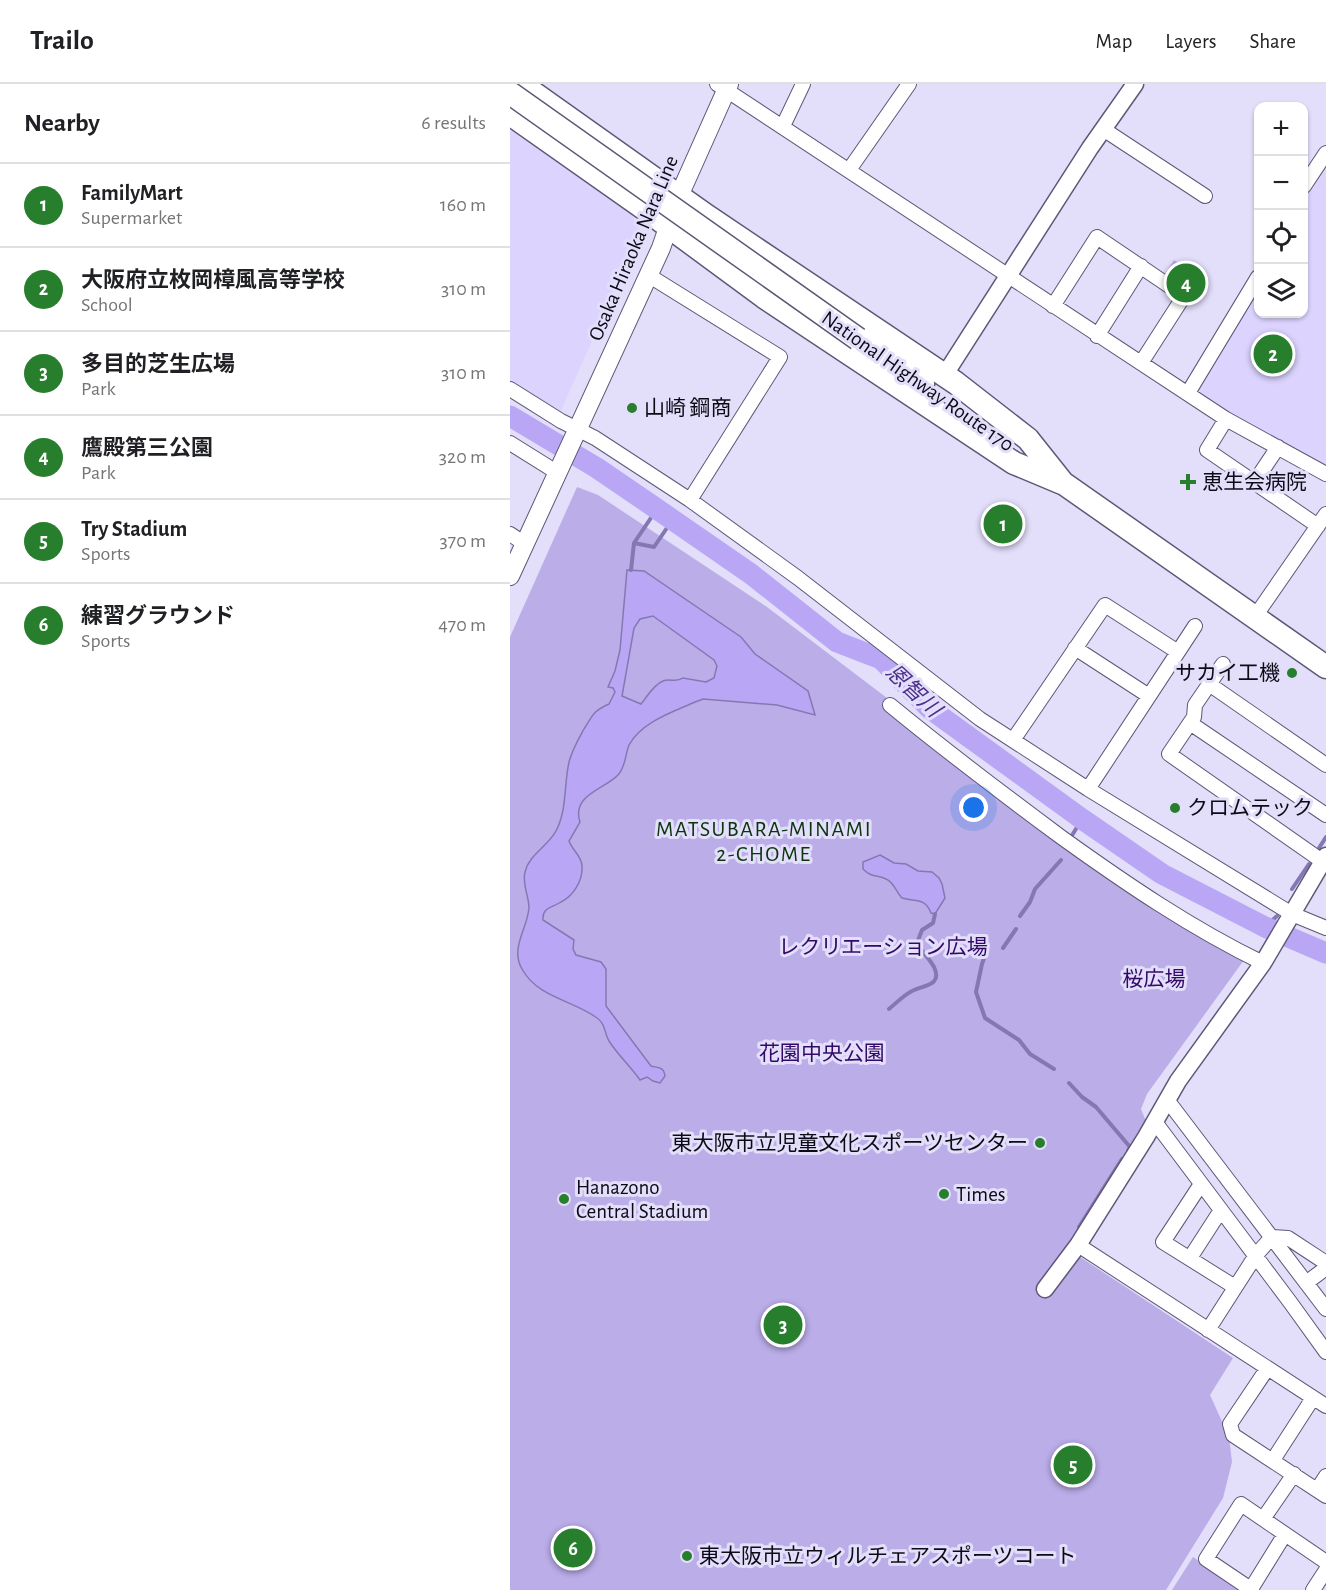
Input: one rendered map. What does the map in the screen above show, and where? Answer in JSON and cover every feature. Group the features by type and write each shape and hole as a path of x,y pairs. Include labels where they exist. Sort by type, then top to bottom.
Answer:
{"highway":[{"path":"521,84 679,196 944,376 1028,439 1063,483"},
{"name":"National Highway Route 170","path":"510,93 1326,667"},
{"path":"510,114 764,297 1014,463 1063,483"}],"main road":[{"name":"Osaka Hiraoka Nara Line","path":"510,576 518,539 560,469 648,276 724,86"}],"street":[{"path":"783,126 803,84"},
{"path":"944,376 1103,129 1135,84"},
{"path":"724,86 1097,336 1226,419 1326,474"},
{"path":"849,170 903,86"},
{"path":"1103,129 1205,196"},
{"path":"1308,180 1326,153"},
{"path":"1053,306 1097,237 1184,296 1141,363"},
{"path":"1097,336 1141,266"},
{"path":"648,276 780,357 690,500"},
{"path":"1188,393 1254,284"},
{"path":"510,389 576,432 595,438 690,500 798,578 980,719 1291,916 1326,928"},
{"path":"1226,419 1207,450 1254,483 1322,520 1254,618"},
{"path":"510,443 560,469"},
{"path":"1254,483 1278,447"},
{"path":"1013,740 1105,605 1178,652"},
{"path":"1088,789 1194,626"},
{"path":"1075,648 1149,696"},
{"path":"1045,1289 1078,1245 1168,1101 1178,1081 1264,960 1324,858 1168,754 1194,717 1195,705 1223,664"},
{"path":"1209,684 1326,765"},
{"path":"890,705 996,789 1113,875 1200,930 1264,960"},
{"path":"1190,723 1326,815"},
{"path":"1168,1101 1326,1309"},
{"path":"1155,1122 1326,1352"},
{"path":"1201,1184 1164,1242 1235,1287"},
{"path":"1190,1258 1221,1210"},
{"path":"1208,1330 1256,1255 1272,1237"},
{"path":"1272,1237 1288,1238 1326,1263"},
{"path":"1078,1245 1326,1406"},
{"path":"1306,1283 1326,1268"},
{"path":"1267,1369 1230,1424 1233,1435 1321,1493 1326,1476"},
{"path":"1273,1460 1313,1398"},
{"path":"1263,1519 1294,1474"},
{"path":"1285,1534 1252,1589 1206,1559 1241,1504 1285,1534 1326,1562"},
{"path":"1313,1590 1326,1570"}],"shaded area":[{"path":"510,129 632,215 640,233 559,415 510,383"},
{"path":"1326,166 1326,470 1252,430 1196,394 1254,296 1254,318 1308,318 1308,194"},
{"path":"627,570 644,571 741,637 755,654 808,691 815,715 777,705 703,699 695,702 658,719 641,730 629,745 621,772 580,805 580,822 569,841 582,862 581,877 569,896 546,910 543,920 574,940 573,949 576,955 601,962 606,969 606,1006 651,1066 664,1071 665,1076 660,1083 647,1077 640,1080 609,1041 600,1020 546,993 537,986 522,969 518,954 518,946 529,908 524,881 527,866 557,829 564,804 570,758 577,741 596,711 609,704 615,692 613,688 608,687 620,650","holes":["653,616 714,660 717,666 714,678 706,682 683,678 663,681 653,688 641,704 622,696 634,628 640,619"]},
{"path":"880,855 894,863 906,864 918,871 932,872 939,878 945,898 935,914 931,913 923,902 902,898 889,880 869,874 863,869 863,862"}],"green space":[{"path":"1174,260 1199,275 1190,290 1164,275"},
{"name":"花園中央公園","path":"577,487 598,495 767,607 916,720 911,727 1244,960 1147,1094 1141,1109 1147,1124 1068,1249 1233,1358 1210,1395 1229,1437 1232,1462 1223,1498 1166,1590 510,1590 510,637"},
{"path":"1193,1557 1243,1590 1172,1590"}],"waterway":[{"name":"恩智川","path":"510,416 597,468 657,509 751,574 837,642 881,659 929,708 1162,874 1265,927 1326,953"},
{"path":"631,570 634,543 657,509"},
{"path":"634,543 654,547 673,519"},
{"path":"1071,837 1082,819"},
{"path":"1319,848 1326,837"},
{"path":"1020,916 1030,902 1035,889 1061,860"},
{"path":"1292,889 1309,864"},
{"path":"889,1009 909,993 930,984 936,978 934,967 917,943 922,930 933,923 935,914"},
{"path":"1265,927 1277,916"},
{"path":"1003,948 1016,929"},
{"path":"986,953 976,992 985,1018 1019,1040 1030,1054 1054,1069"},
{"path":"1069,1083 1082,1097 1096,1107 1130,1147 1128,1151"},
{"path":"1079,1227 1122,1159"}],"place":[{"name":"鷹殿第三公園","path":"1186,283"},
{"name":"大阪府立枚岡樟風高等学校","path":"1273,354"},
{"name":"山崎 鋼商","path":"632,408"},
{"name":"恵生会病院","path":"1188,482"},
{"name":"FamilyMart","path":"1003,524"},
{"name":"サカイ工機","path":"1292,673"},
{"name":"クロムテック","path":"1175,808"},
{"name":"東大阪市立児童文化スポーツセンター","path":"1040,1143"},
{"name":"Times","path":"944,1194"},
{"name":"Hanazono Central Stadium","path":"564,1199"},
{"name":"多目的芝生広場","path":"783,1325"},
{"name":"Try Stadium","path":"1073,1465"},
{"name":"練習グラウンド","path":"573,1548"},
{"name":"東大阪市立ウィルチェアスポーツコート","path":"687,1556"}],"district":[{"name":"MATSUBARA-MINAMI 2-CHOME","path":"764,840"}],"park label":[{"name":"レクリエーション広場","path":"883,947"},
{"name":"桜広場","path":"1154,979"}]}
